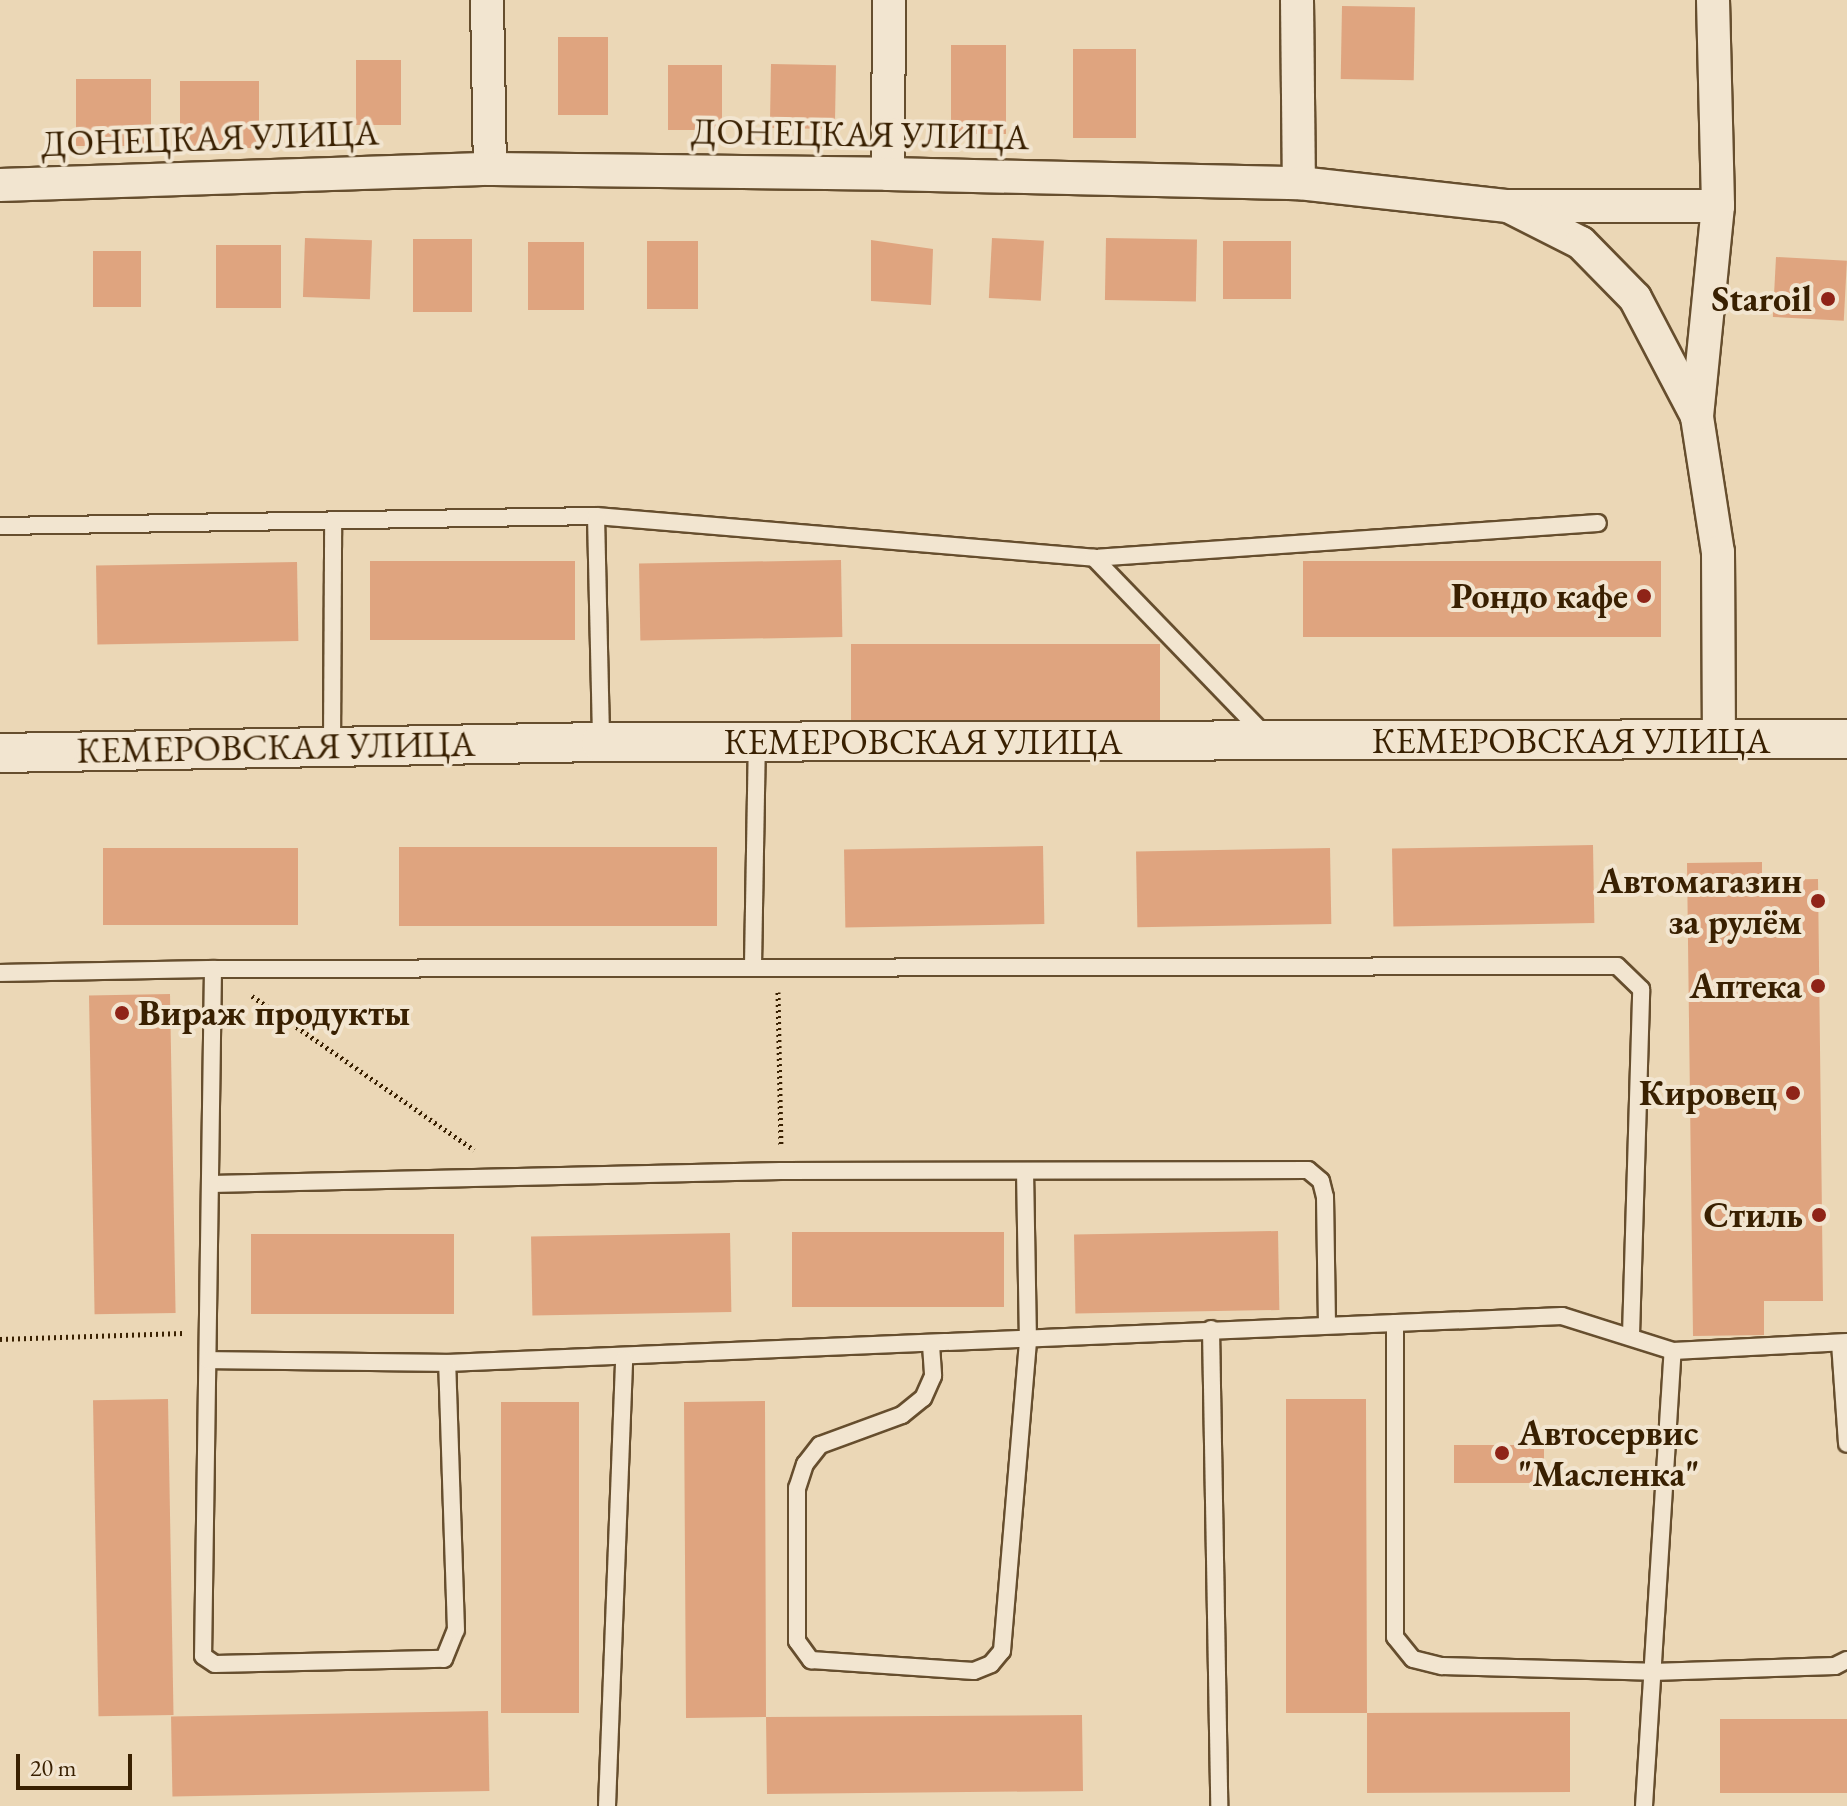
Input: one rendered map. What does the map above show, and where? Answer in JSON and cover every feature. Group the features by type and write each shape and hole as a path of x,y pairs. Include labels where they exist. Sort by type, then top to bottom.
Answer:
{"street":[{"path":"487,0 490,169"},
{"path":"888,174 889,0"},
{"path":"1297,0 1299,183"},
{"path":"1713,0 1718,206 1697,417 1718,552 1719,739"},
{"name":"ДОНЕЦКАЯ УЛИЦА","path":"0,185 490,169 1299,183 1508,206 1718,206"},
{"path":"1508,206 1581,243 1635,298 1697,417"},
{"name":"КЕМЕРОВСКАЯ УЛИЦА","path":"0,753 601,742 1847,739"}],"lane":[{"path":"596,516 601,742"},
{"path":"0,526 596,516 1094,558 1598,523"},
{"path":"332,745 333,520"},
{"path":"1094,558 1273,742"},
{"path":"753,965 757,742"},
{"path":"0,973 777,964 1617,966 1641,989 1631,1335"},
{"path":"213,969 203,1656 231,1666 444,1659 456,1630 447,1363"},
{"path":"211,1184 781,1171 1025,1173 1308,1170 1321,1181 1325,1197 1327,1325"},
{"path":"931,1345 933,1376 923,1398 902,1415 820,1445 805,1464 797,1488 797,1641 811,1660 974,1671 991,1664 1002,1651 1028,1342 1025,1173"},
{"path":"208,1360 447,1363 624,1358 1028,1342 1211,1329 1562,1316 1631,1335 1673,1351 1843,1342 1847,1444"},
{"path":"1395,1323 1395,1637 1413,1659 1442,1666 1652,1672 1835,1666 1847,1660"},
{"path":"1211,1329 1219,1806"},
{"path":"1644,1806 1673,1351"},
{"path":"607,1806 624,1358"}],"path":[{"path":"777,964 781,1171"},
{"path":"213,969 514,1178"},
{"path":"0,1339 208,1333"}],"building":[{"path":"1342,6 1415,7 1414,80 1341,79"},
{"path":"558,37 608,37 608,115 558,115"},
{"path":"951,45 1006,45 1006,134 951,134"},
{"path":"1073,49 1136,49 1136,138 1073,138"},
{"path":"356,60 401,60 401,125 356,125"},
{"path":"771,64 836,65 835,129 770,128"},
{"path":"668,65 722,65 722,130 668,130"},
{"path":"76,79 151,79 151,146 76,146"},
{"path":"180,81 259,81 259,148 180,148"},
{"path":"305,238 372,240 370,299 303,297"},
{"path":"992,238 1044,241 1041,301 989,298"},
{"path":"1106,238 1197,240 1196,302 1105,300"},
{"path":"413,239 472,239 472,312 413,312"},
{"path":"871,240 933,249 931,305 871,301"},
{"path":"647,241 698,241 698,309 647,309"},
{"path":"1223,241 1291,241 1291,299 1223,299"},
{"path":"528,242 584,242 584,310 528,310"},
{"path":"216,245 281,245 281,308 216,308"},
{"path":"93,251 141,251 141,307 93,307"},
{"path":"1776,257 1847,261 1844,321 1773,317"},
{"path":"841,560 842,637 640,641 639,564"},
{"path":"370,561 575,561 575,640 370,640"},
{"path":"1303,561 1661,561 1661,637 1303,637"},
{"path":"297,562 298,641 97,644 96,566"},
{"path":"851,644 1160,644 1160,726 851,726"},
{"path":"1593,845 1594,923 1393,926 1392,849"},
{"path":"1043,846 1044,924 845,927 844,849"},
{"path":"399,847 717,847 717,926 399,926"},
{"path":"103,848 298,848 298,925 103,925"},
{"path":"1330,848 1331,924 1137,927 1136,851"},
{"path":"1762,862 1762,880 1818,879 1823,1301 1764,1301 1764,1335 1693,1336 1687,863"},
{"path":"170,994 176,1313 95,1314 89,995"},
{"path":"1278,1231 1279,1310 1075,1314 1074,1235"},
{"path":"792,1232 1004,1232 1004,1307 792,1307"},
{"path":"730,1233 731,1312 532,1315 531,1236"},
{"path":"251,1234 454,1234 454,1314 251,1314"},
{"path":"168,1399 174,1715 99,1716 93,1400"},
{"path":"1286,1399 1366,1399 1367,1713 1286,1713"},
{"path":"765,1401 766,1717 686,1718 684,1402"},
{"path":"501,1402 579,1402 579,1713 501,1713"},
{"path":"1454,1445 1544,1445 1544,1483 1454,1483"},
{"path":"488,1711 489,1791 172,1797 171,1717"},
{"path":"1570,1712 1570,1792 1367,1793 1367,1713"},
{"path":"1082,1715 1083,1791 767,1794 766,1717"},
{"path":"1720,1719 1847,1719 1847,1793 1720,1793"}],"place":[{"name":"Staroil","path":"1828,299"},
{"name":"Рондо кафе","path":"1644,596"},
{"name":"Автомагазин за рулём","path":"1818,901"},
{"name":"Аптека","path":"1818,986"},
{"name":"Вираж продукты","path":"122,1013"},
{"name":"Кировец","path":"1793,1093"},
{"name":"Стиль","path":"1819,1215"},
{"name":"Автосервис \"Масленка\"","path":"1502,1453"}]}
